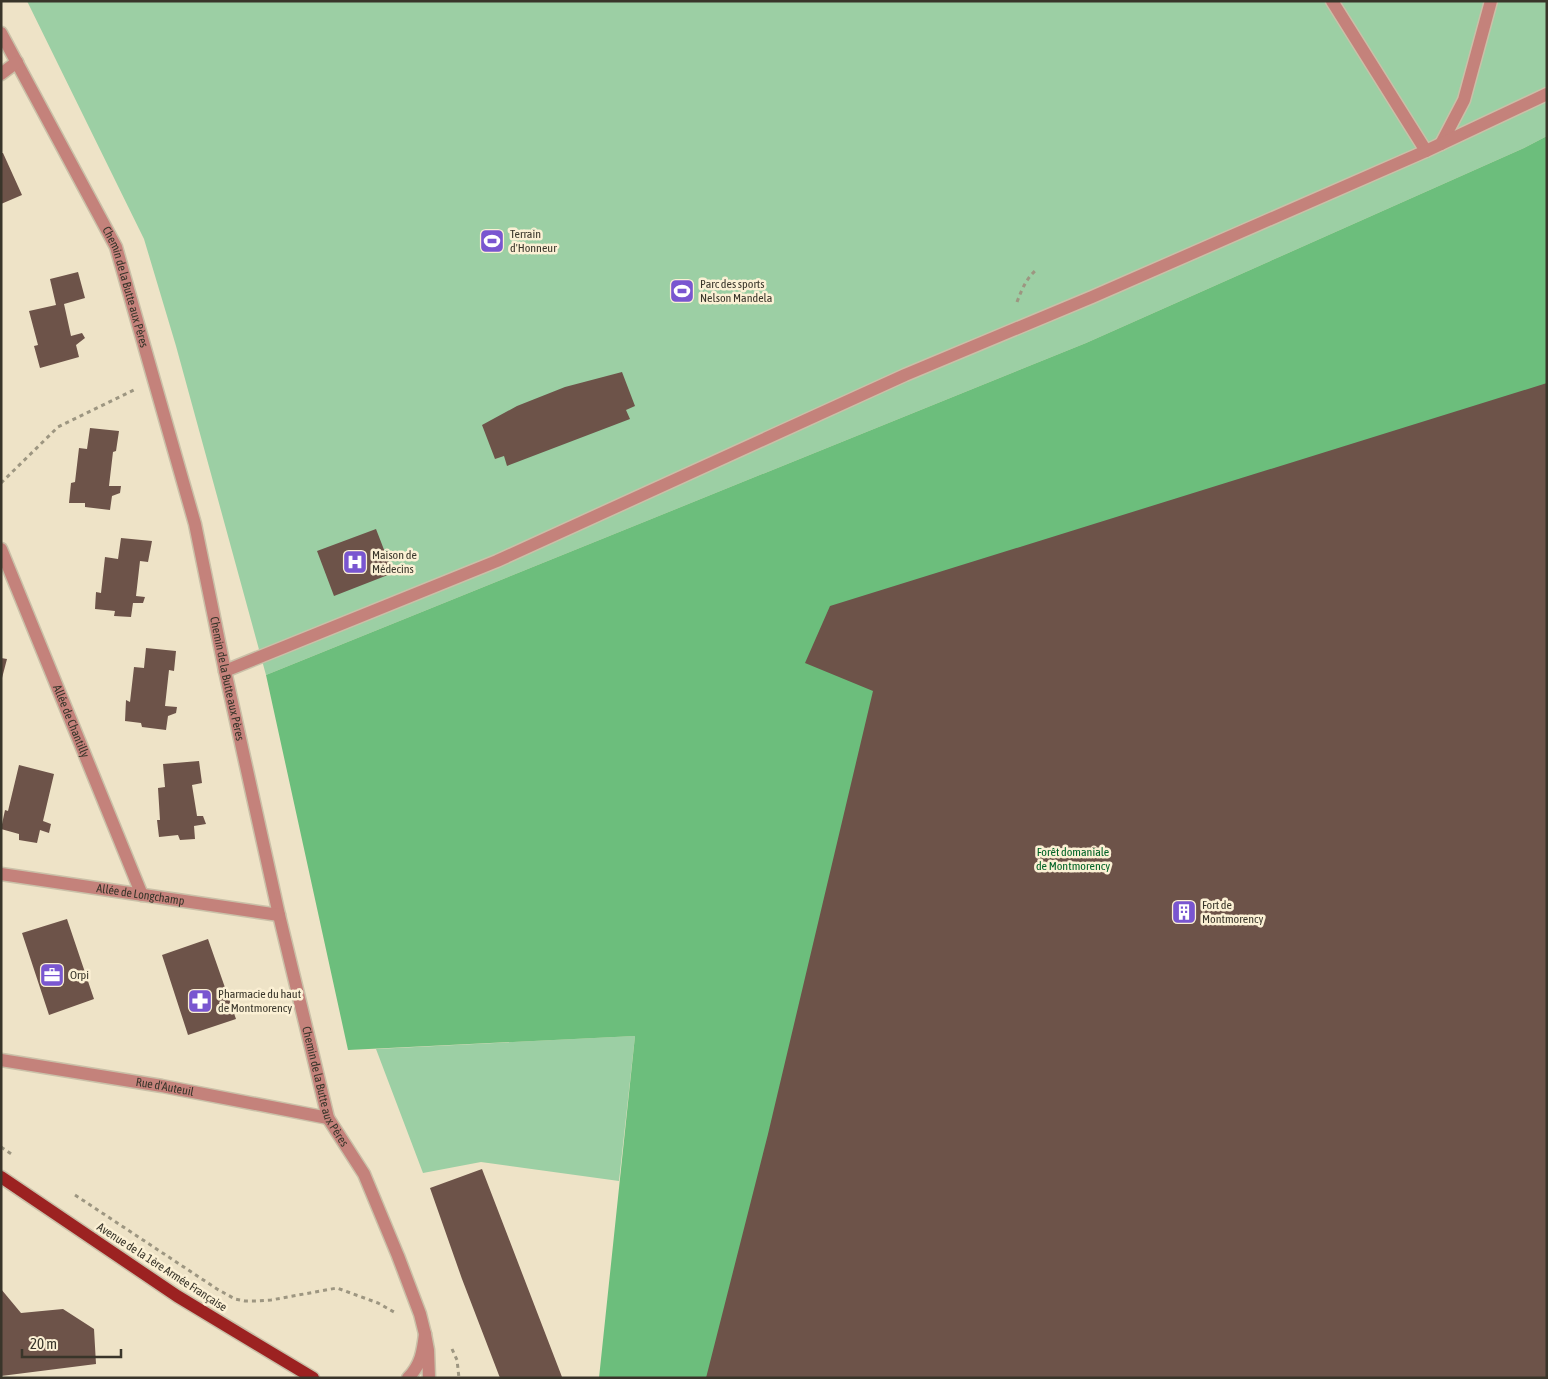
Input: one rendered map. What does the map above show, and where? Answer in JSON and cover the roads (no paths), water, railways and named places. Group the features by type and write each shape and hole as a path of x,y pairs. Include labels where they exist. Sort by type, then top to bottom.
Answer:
{"main road":[{"name":"Avenue de la 1ère Armée Française","path":"1,1178 177,1296 313,1377"}],"street":[{"path":"1332,1 1426,150"},
{"path":"1441,144 1464,100 1491,1"},
{"name":"Chemin de la Butte aux Pères","path":"1,33 116,247 195,524 225,671 279,915 328,1118 364,1174 398,1256 420,1314 428,1350 429,1378"},
{"path":"1,74 17,62"},
{"path":"225,671 497,561 905,375 1101,293 1441,144 1547,94"},
{"name":"Allée de Chantilly","path":"1,548 142,895"},
{"name":"Allée de Longchamp","path":"1,874 279,915"},
{"name":"Rue d'Auteuil","path":"1,1060 162,1086 328,1118"},
{"path":"408,1378 414,1372 424,1350 424,1332"}],"place":[{"name":"Terrain d'Honneur","path":"492,241"},
{"name":"Parc des sports Nelson Mandela","path":"682,291"},
{"name":"Maison de Médecins","path":"355,562"},
{"name":"Fort de Montmorency","path":"1184,912"},
{"name":"Orpi","path":"52,975"},
{"name":"Pharmacie du haut de Montmorency","path":"200,1001"}],"park label":[{"name":"Forêt domaniale de Montmorency","path":"1073,859"}]}
